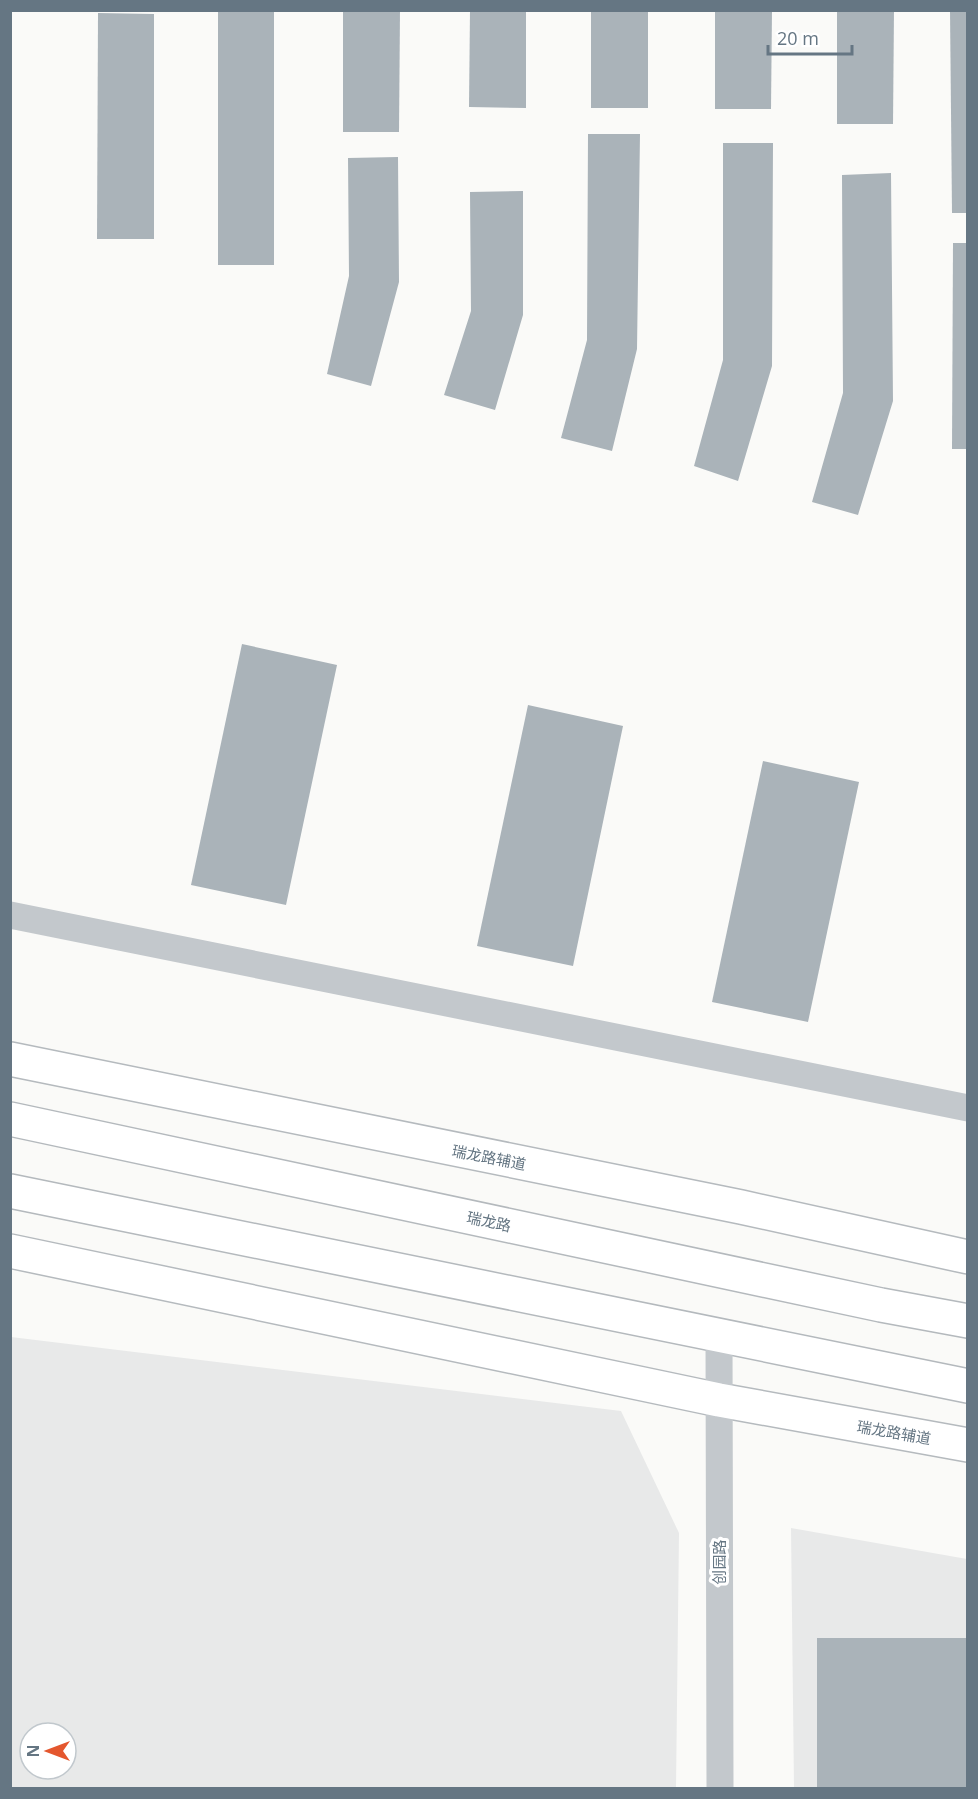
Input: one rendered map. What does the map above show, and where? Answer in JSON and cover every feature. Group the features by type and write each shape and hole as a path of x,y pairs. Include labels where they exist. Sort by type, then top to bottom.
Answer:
{"main road":[{"name":"瑞龙路辅道","path":"10,1059 729,1204 968,1257"},
{"name":"瑞龙路","path":"10,1119 881,1305 968,1321"},
{"path":"10,1191 968,1386"},
{"name":"瑞龙路辅道","path":"10,1251 719,1400 968,1445"}],"street":[{"path":"10,915 968,1108"},
{"name":"创园路","path":"719,1335 720,1788"}],"shaded area":[{"path":"11,1337 621,1411 679,1533 676,1788 11,1788"},
{"path":"791,1528 967,1559 967,1788 794,1788"}],"building":[{"path":"218,10 274,10 274,265 218,265"},
{"path":"343,10 400,10 399,132 343,132"},
{"path":"470,10 526,10 526,108 469,107"},
{"path":"591,10 648,10 648,108 591,108"},
{"path":"715,10 772,10 771,109 715,109"},
{"path":"837,10 894,10 893,124 837,124"},
{"path":"950,10 968,10 968,213 952,213"},
{"path":"98,13 154,14 154,239 97,239"},
{"path":"588,134 640,134 637,349 612,451 561,438 587,340"},
{"path":"723,143 773,143 772,366 738,481 694,466 723,360"},
{"path":"398,157 399,282 371,386 327,374 349,276 348,158"},
{"path":"891,173 893,401 858,515 812,502 843,393 842,175"},
{"path":"523,191 523,315 495,410 444,395 471,311 470,192"},
{"path":"953,243 968,243 968,449 952,449"},
{"path":"242,644 337,665 286,905 191,885"},
{"path":"528,705 623,726 573,966 477,946"},
{"path":"763,761 859,782 808,1022 712,1002"},
{"path":"817,1638 968,1638 968,1788 817,1788"}]}
